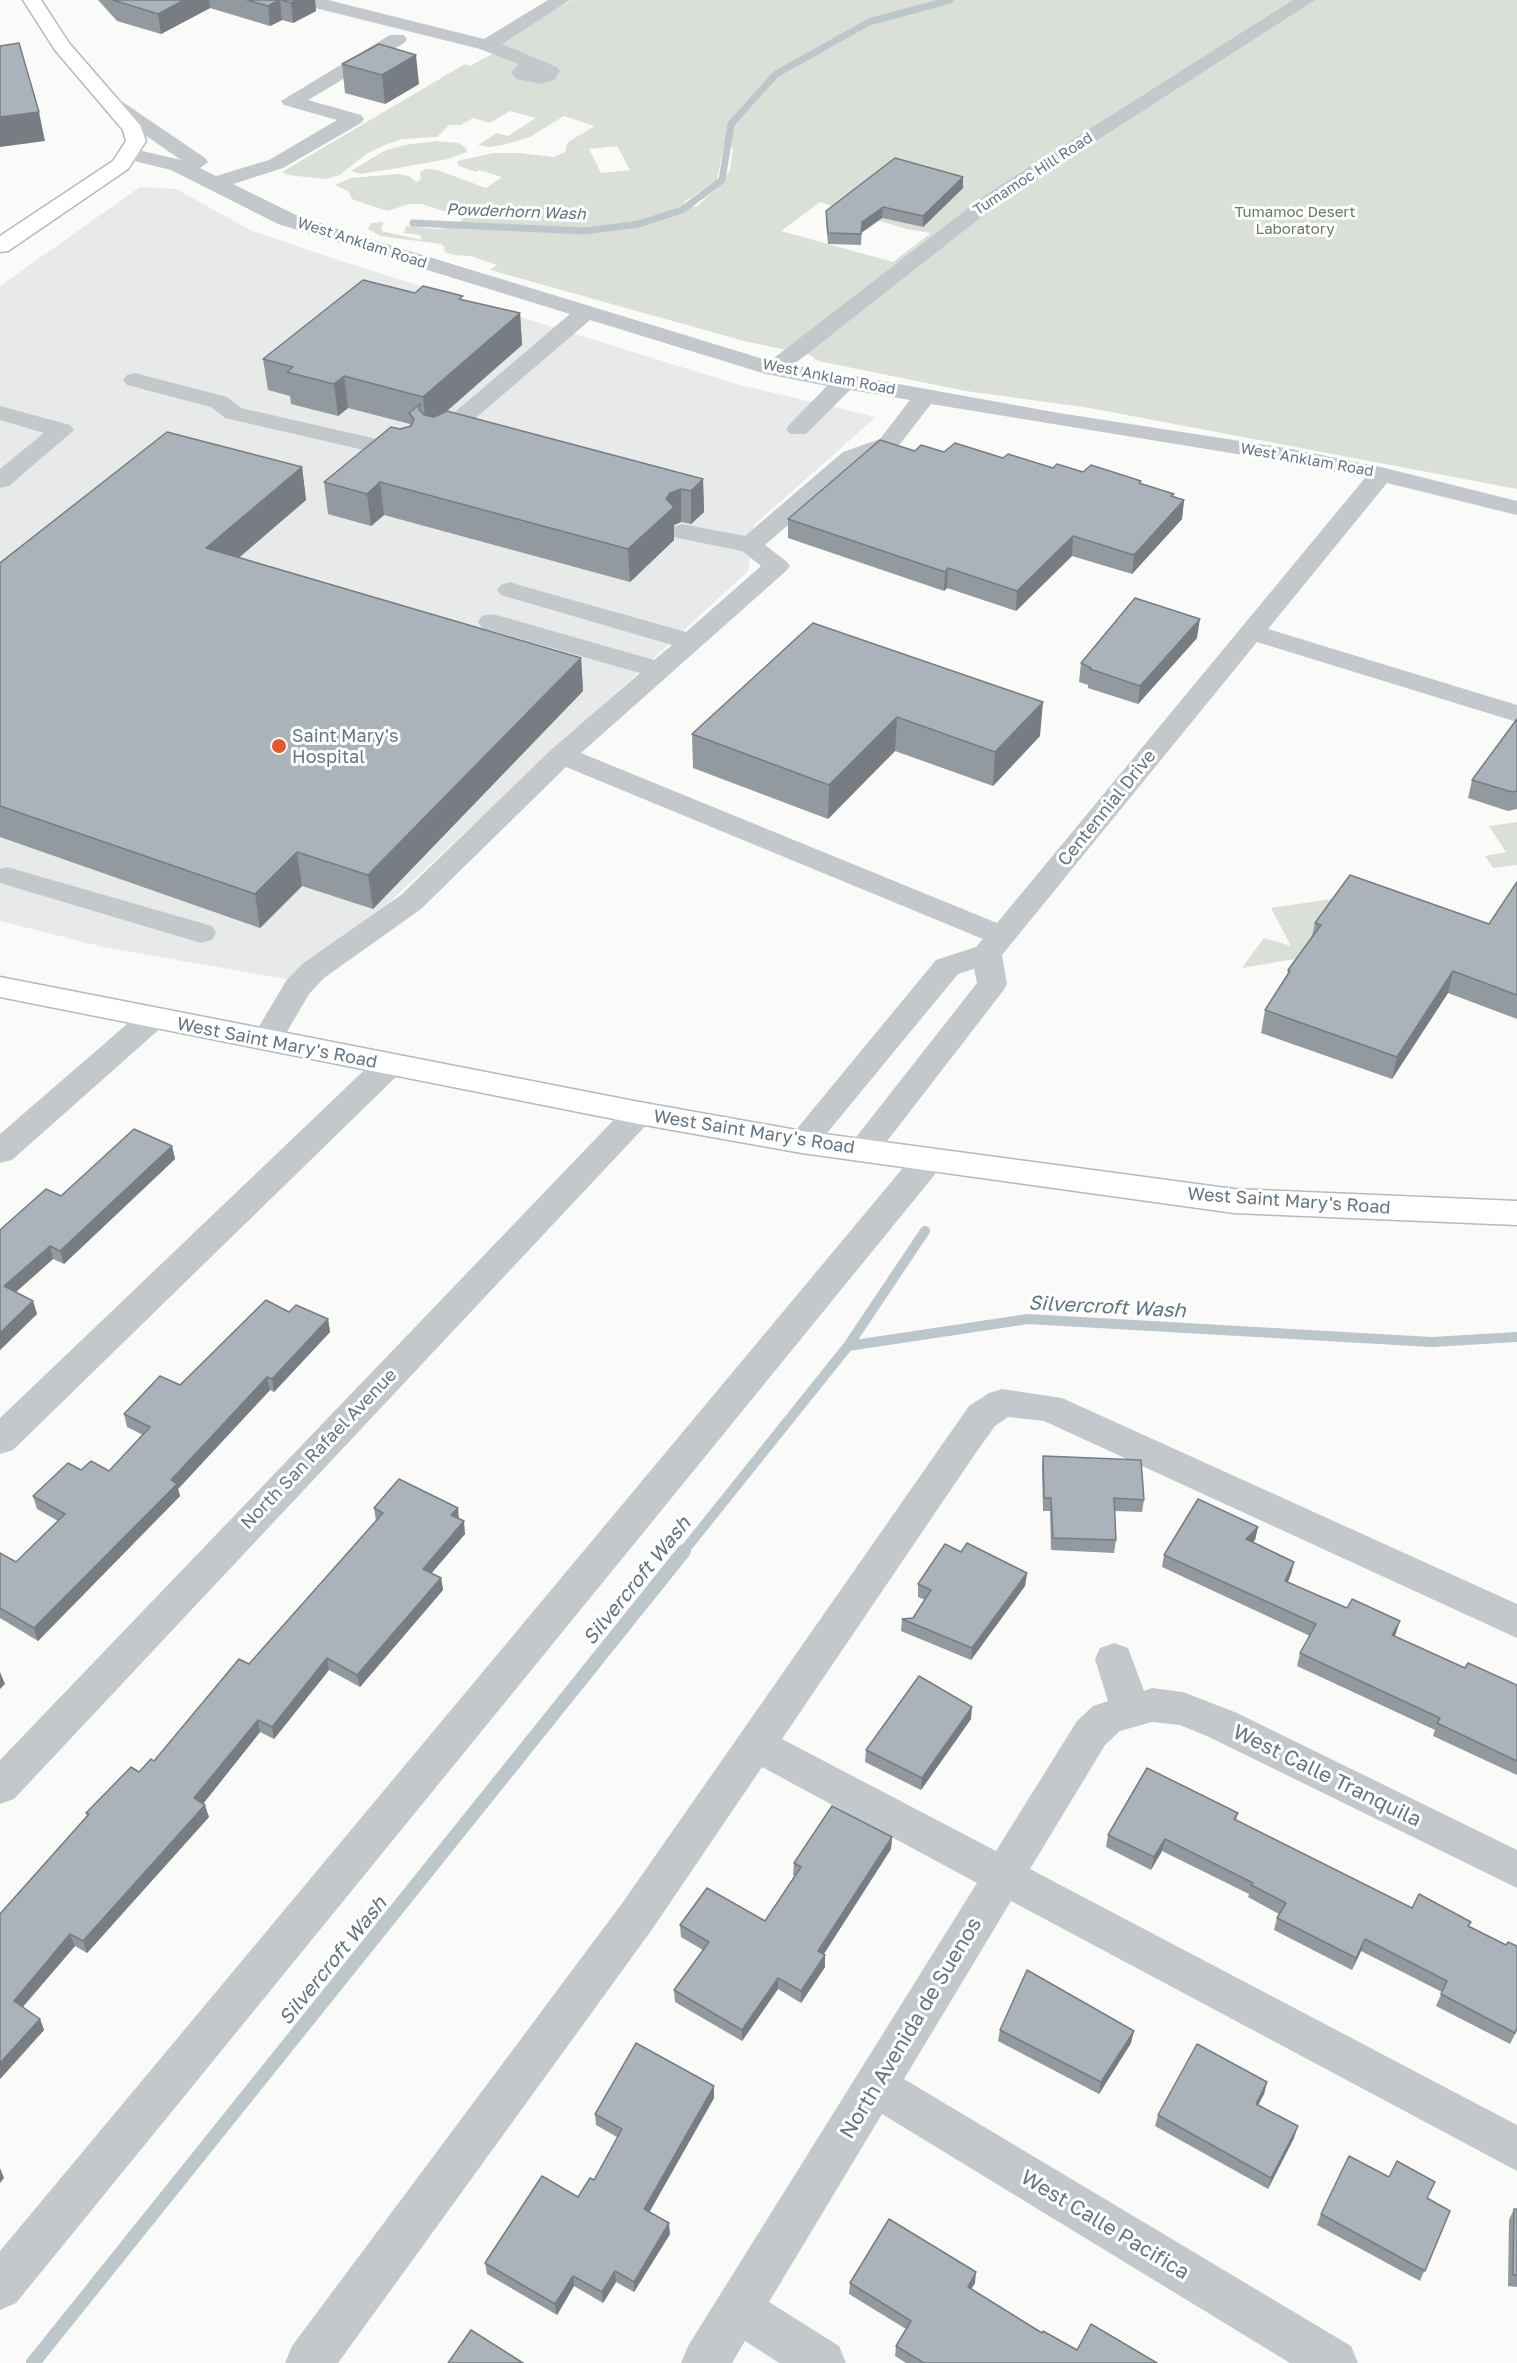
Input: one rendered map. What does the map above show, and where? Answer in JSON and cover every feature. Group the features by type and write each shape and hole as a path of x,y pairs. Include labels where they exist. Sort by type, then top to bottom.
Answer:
{"main road":[{"path":"0,246 121,165 136,141 133,129 62,46 32,0"},
{"name":"West Saint Mary's Road","path":"0,987 389,1065 802,1142 1233,1201 1517,1213"}],"street":[{"path":"306,0 487,45 532,63"},
{"path":"487,45 561,0"},
{"name":"Tumamoc Hill Road","path":"774,369 991,200 1306,0"},
{"path":"356,28 443,51"},
{"path":"110,102 219,182 276,165 354,119 291,101 397,39"},
{"name":"West Anklam Road","path":"129,154 178,165 219,182 286,219 359,244 774,369 1059,420 1292,456 1381,474 1517,508"},
{"path":"436,440 587,311"},
{"path":"135,380 219,402 233,413 403,452"},
{"path":"798,429 845,381"},
{"path":"750,545 852,457 888,444 925,396"},
{"path":"0,413 53,438"},
{"path":"0,433 53,438"},
{"path":"0,481 53,438"},
{"name":"Centennial Drive","path":"994,945 1381,474"},
{"path":"267,1040 297,988 313,971 411,902 562,754 777,566 750,545 682,532"},
{"path":"510,590 691,642"},
{"path":"492,622 660,670"},
{"path":"1252,632 1517,714"},
{"path":"562,754 994,945"},
{"path":"2,878 201,933"},
{"path":"802,1142 947,967 994,945"},
{"path":"861,1150 992,984 994,945"},
{"path":"0,1152 152,1019"},
{"path":"0,1440 389,1065"},
{"name":"North San Rafael Avenue","path":"0,1787 639,1113"},
{"path":"0,2287 929,1159"},
{"path":"309,2363 638,1915 982,1416 1002,1403 1049,1408 1349,1542 1517,1622"},
{"path":"1114,1659 1130,1710"},
{"name":"West Calle Tranquila","path":"1130,1710 1152,1705 1183,1709 1223,1725 1517,1870"},
{"name":"North Avenida de Suenos","path":"705,2363 1091,1733 1107,1718 1130,1710"},
{"path":"757,1745 1517,2149"},
{"name":"West Calle Pacifica","path":"876,2086 1286,2350 1334,2363"},
{"path":"738,2310 822,2363"}],"shaded area":[{"name":"Saint Mary's Hospital","path":"140,187 176,189 252,231 344,262 736,384 876,417 754,525 748,571 303,982 103,947 0,921 0,286"}],"green space":[{"name":"Tumamoc Desert Laboratory","path":"572,0 1517,0 1517,489 1090,408 966,391 818,361 810,355 744,341 490,270 497,265 471,256 445,252 441,244 380,236 368,229 371,223 383,222 381,231 422,240 420,235 404,233 406,226 436,229 456,227 547,231 550,228 459,222 464,217 421,204 409,204 387,211 352,199 348,191 335,185 351,178 398,174 409,176 417,182 421,179 420,172 426,169 437,170 486,188 502,177 459,166 457,161 494,153 554,157 565,152 568,142 595,126 564,116 530,137 503,145 488,147 478,145 497,133 508,136 536,118 510,111 490,123 473,118 461,125 449,125 437,137 402,139 385,145 366,154 340,175 326,179 288,175 282,172 465,64 470,66 500,48 490,45","holes":["724,145 733,148 730,170 722,183 696,207 683,203 717,180","617,146 630,170 601,173 589,149","820,202 906,229 931,233 893,262 781,231"]},
{"path":"437,141 459,143 466,148 467,152 448,159 398,168 361,174 351,171 384,151 405,145"},
{"path":"1517,822 1517,865 1493,868 1485,856 1506,852 1489,826"},
{"path":"1345,897 1301,958 1242,968 1264,938 1291,946 1271,908"}],"building":[{"path":"113,0 184,0 158,14"},
{"path":"247,0 279,0 268,6"},
{"path":"19,43 39,112 0,117 0,46"},
{"path":"379,44 416,55 382,75 342,64"},
{"path":"895,158 963,177 923,216 883,207 862,222 861,234 828,233 826,211"},
{"path":"363,280 415,293 423,286 463,296 459,299 520,313 423,397 344,376 334,384 287,372 293,367 263,359"},
{"path":"420,404 419,409 424,415 434,417 447,411 703,479 691,491 681,489 670,493 666,499 674,507 628,549 380,482 367,494 324,482 391,427 400,429 411,426 414,419 409,413"},
{"path":"167,432 302,467 206,548 581,658 368,875 297,852 255,894 0,806 0,563"},
{"path":"880,440 915,451 921,445 944,452 955,443 1003,458 1008,454 1053,468 1057,464 1083,472 1091,465 1141,481 1139,483 1174,494 1171,496 1184,500 1134,555 1073,536 1017,591 948,568 945,572 788,519"},
{"path":"1135,598 1200,619 1140,686 1090,669 1081,663"},
{"path":"813,623 1043,702 995,752 897,717 829,785 692,734"},
{"path":"1517,719 1517,791 1512,792 1472,780"},
{"path":"1350,875 1489,924 1517,882 1517,995 1453,971 1397,1057 1265,1010 1290,971 1288,970 1321,925 1315,923"},
{"path":"134,1129 172,1146 60,1251 50,1246 4,1286 33,1301 0,1333 0,1230 46,1189 61,1196"},
{"path":"266,1300 289,1312 296,1305 328,1319 272,1379 267,1377 171,1480 177,1484 34,1628 0,1608 0,1553 16,1562 65,1514 33,1496 68,1463 81,1470 91,1461 109,1471 150,1427 124,1414 160,1376 180,1385"},
{"path":"1043,1456 1141,1460 1144,1500 1114,1498 1116,1540 1053,1538 1051,1498 1044,1498"},
{"path":"399,1479 458,1508 451,1515 464,1521 423,1569 441,1578 357,1675 327,1658 272,1727 258,1720 194,1798 205,1805 83,1941 70,1934 14,2001 40,2019 0,2063 0,1914 89,1814 86,1813 131,1767 139,1772 151,1759 154,1761 239,1659 249,1664 383,1513 374,1508"},
{"path":"1198,1499 1258,1527 1246,1539 1294,1562 1285,1581 1347,1608 1352,1599 1400,1621 1392,1635 1465,1668 1468,1663 1517,1685 1517,1761 1437,1723 1440,1718 1300,1653 1316,1624 1164,1555"},
{"path":"967,1543 1027,1573 972,1648 902,1619 913,1618 931,1590 918,1584 945,1544 961,1552"},
{"path":"919,1676 972,1707 922,1778 866,1750"},
{"path":"1147,1768 1238,1813 1234,1819 1412,1908 1419,1894 1471,1922 1468,1926 1506,1945 1508,1942 1517,1946 1517,2028 1515,2033 1441,1994 1447,1981 1365,1939 1356,1958 1277,1918 1286,1903 1251,1885 1253,1883 1165,1839 1154,1857 1108,1835"},
{"path":"832,1806 892,1837 818,1951 825,1955 801,1991 778,1978 742,2030 674,1990 709,1942 680,1925 707,1888 765,1921 801,1867 794,1863"},
{"path":"1027,1970 1134,2031 1101,2082 1000,2030"},
{"path":"636,2043 714,2086 644,2209 669,2223 634,2282 615,2271 602,2292 573,2276 555,2304 485,2263 542,2176 578,2197 590,2178 594,2180 622,2129 595,2114"},
{"path":"1197,2044 1267,2082 1256,2104 1298,2126 1271,2178 1158,2115"},
{"path":"1349,2156 1389,2177 1397,2161 1435,2182 1427,2198 1450,2211 1425,2271 1321,2214"},
{"path":"1514,2209 1517,2209 1517,2275 1513,2275"},
{"path":"889,2219 976,2272 968,2287 1042,2333 1043,2331 1077,2350 1091,2324 1157,2363 924,2363 896,2346 911,2321 850,2283"},
{"path":"471,2330 523,2363 448,2363"}],"waterway":[{"name":"Powderhorn Wash","path":"413,223 585,231 639,224 682,210 722,180 731,124 776,74 869,22 950,0"},
{"path":"848,1346 925,1231"},
{"name":"Silvercroft Wash","path":"848,1346 1028,1319 1432,1342 1517,1337"},
{"name":"Silvercroft Wash","path":"683,1552 848,1346"},
{"name":"Silvercroft Wash","path":"33,2363 684,1551"}],"place":[{"name":"Saint Mary's Hospital","path":"279,746"}]}
